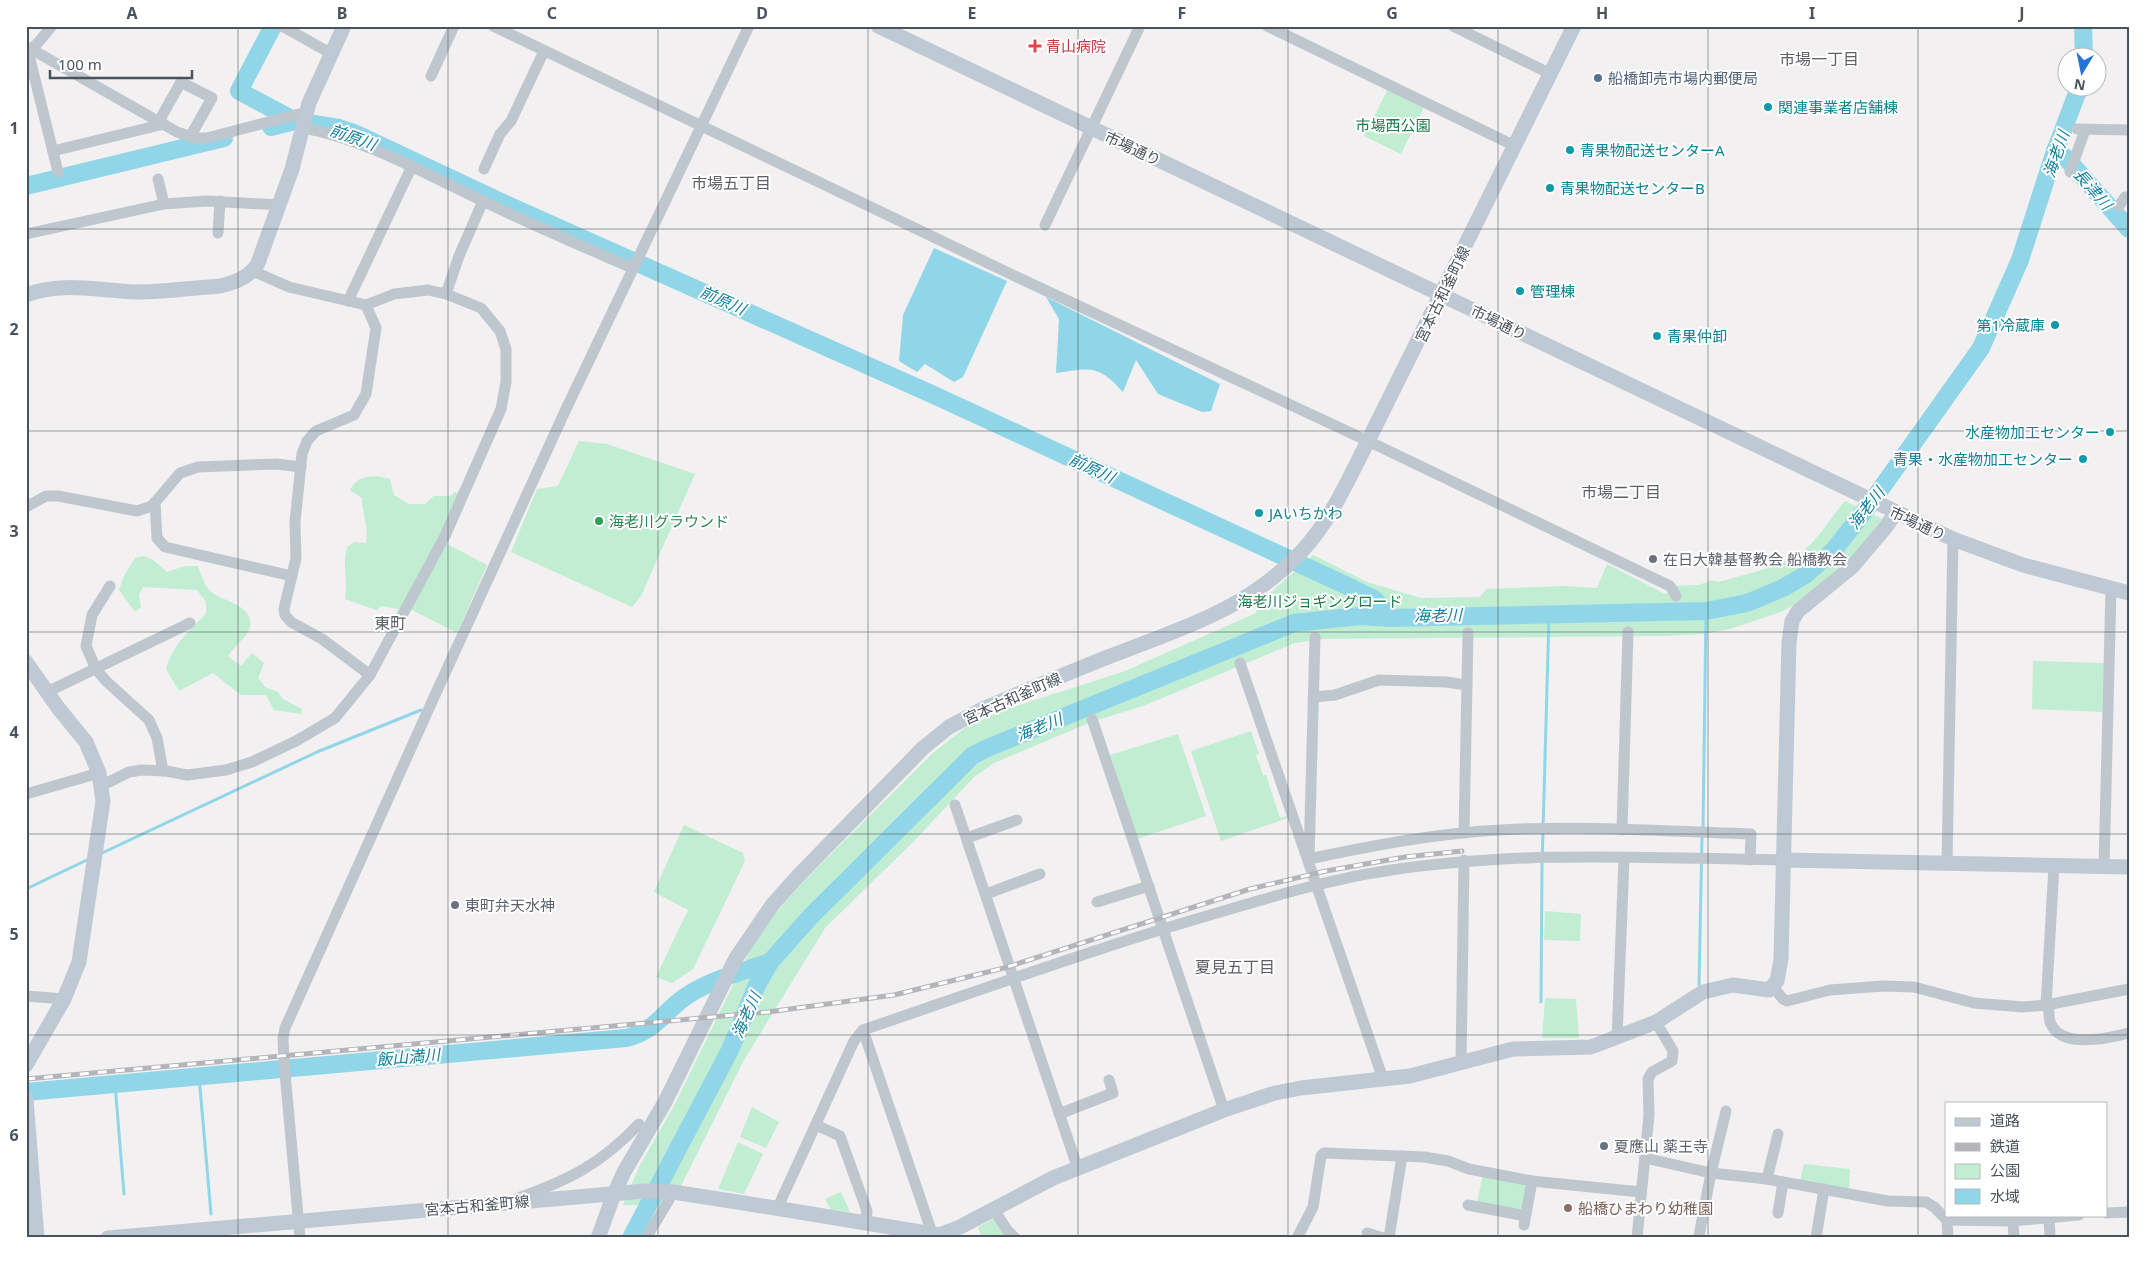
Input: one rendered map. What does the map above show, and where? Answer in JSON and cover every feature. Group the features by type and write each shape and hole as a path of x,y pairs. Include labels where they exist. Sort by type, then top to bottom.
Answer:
{"street":[{"path":"28,50 52,26"},
{"path":"282,26 332,54"},
{"path":"26,295 52,289 78,287 139,292 220,286 253,271 279,205 305,121 344,26"},
{"path":"431,76 454,26"},
{"path":"493,26 1019,278 1368,441 1670,586 1676,596"},
{"path":"300,1238 283,1038 289,1019 430,706 633,267 749,26"},
{"name":"市場通り","path":"878,26 1953,539 2023,565 2129,593"},
{"path":"1044,225 1092,129 1140,26"},
{"path":"1267,26 1515,146"},
{"path":"1454,26 1551,74"},
{"name":"宮本古和釜町線","path":"614,1194 624,1172 665,1102 730,971 774,904 798,876 923,748 949,727 985,708 1216,615 1254,592 1293,560 1313,538 1338,499 1368,441 1574,26"},
{"path":"28,50 190,137 206,138 305,121 412,166 483,202 633,267"},
{"path":"28,50 58,172"},
{"path":"484,169 500,134 511,122 544,50"},
{"path":"53,151 161,123 181,82 212,98 190,137"},
{"path":"2072,167 2077,157 2081,130 2129,130"},
{"path":"348,301 412,166"},
{"path":"158,179 164,204"},
{"path":"2119,206 2122,200 2129,197"},
{"path":"26,234 164,204 207,201 279,205"},
{"path":"218,233 220,202"},
{"path":"446,294 459,256 483,202"},
{"path":"26,794 142,770 187,775 226,770 252,762 296,741 334,718 370,676 445,536 501,409 506,382 506,349 500,331 482,308 446,294 428,290 394,294 366,305 289,287 253,271"},
{"path":"366,305 376,328 366,394 354,415 316,431 307,442 302,454 295,522 296,558 284,609 285,615 290,622 322,639 370,676"},
{"path":"26,507 46,496 58,496 137,511 152,506 180,473 198,467 276,464 301,468"},
{"path":"155,502 157,538 165,547 292,576"},
{"path":"863,1030 930,1227 931,1236 952,1230 1041,1183 1224,1110 1287,1090 1410,1076 1514,1049 1591,1047 1656,1022 1703,992 1733,984 1764,990 1773,987 1779,976 1781,959 1789,642 1792,621 1798,611 1852,567 1886,527 1889,509"},
{"path":"1947,864 1953,539"},
{"path":"110,586 92,615 86,646 96,669 149,720 158,738 163,771"},
{"path":"2104,867 2111,589"},
{"path":"47,692 190,623"},
{"path":"1622,830 1628,632"},
{"path":"1464,833 1468,633"},
{"path":"1309,859 1315,637"},
{"path":"26,662 86,742 100,779 103,801 81,947 71,985 26,1065"},
{"path":"1240,663 1309,859 1315,884 1383,1079"},
{"path":"1314,697 1335,695 1379,680 1446,682 1466,685"},
{"path":"1092,719 1224,1110"},
{"path":"955,805 1078,1169"},
{"path":"967,838 1017,820"},
{"path":"1309,859 1382,844 1464,833 1549,829 1751,834 1750,860"},
{"path":"777,1209 854,1041 863,1030 1164,929 1315,884 1385,871 1464,860 1544,857 2129,867"},
{"path":"1617,1038 1624,858"},
{"path":"1461,1063 1464,860"},
{"path":"2054,866 2047,1005 2050,1024 2064,1036 2086,1040 2129,1033"},
{"path":"986,894 1040,874"},
{"path":"1097,902 1149,886"},
{"path":"1773,987 1787,1001 1830,990 1883,986 1914,987 1974,1003 2023,1006 2047,1005 2129,989"},
{"path":"26,996 64,999"},
{"path":"1637,1238 1649,1115 1648,1079 1652,1072 1672,1061 1673,1056 1673,1052 1656,1022"},
{"path":"1059,1114 1113,1093 1109,1080"},
{"path":"26,1099 37,1238"},
{"path":"1699,1236 1711,1173 1726,1111"},
{"path":"508,1202 549,1187 581,1171 607,1155 639,1124"},
{"path":"816,1125 840,1136 867,1211 865,1224"},
{"path":"1767,1179 1778,1134"},
{"path":"1297,1238 1313,1207 1321,1156 1324,1153 1402,1156 1448,1161 1469,1169 1532,1180 1641,1192"},
{"path":"1389,1238 1402,1156"},
{"path":"1645,1158 1711,1173 1767,1179 1888,1201 1926,1202 1947,1220 1948,1238"},
{"path":"1468,1205 1521,1215 1525,1219 1532,1180"},
{"path":"1778,1213 1783,1182"},
{"path":"1816,1238 1824,1189"},
{"name":"宮本古和釜町線","path":"108,1238 645,1191 667,1196 777,1209 931,1236"},
{"path":"598,1238 614,1194"},
{"path":"646,1238 667,1196"},
{"path":"993,1208 1006,1230 1015,1238"},
{"path":"2108,1213 2129,1212"},
{"path":"1947,1220 2013,1221 2049,1216 2050,1238"},
{"path":"2013,1221 2014,1238"},
{"path":"1368,1233 1383,1238"}],"green space":[{"name":"市場西公園","path":"1388,89 1424,107 1401,154 1364,136"},
{"name":"海老川グラウンド","path":"579,441 607,444 695,474 641,596 632,607 511,552 537,489 558,486"},
{"path":"377,476 390,479 394,495 409,504 425,504 434,496 450,496 455,492 460,493 442,534 402,610 382,606 376,610 345,599 347,547 354,542 366,543 367,537 362,498 350,490 355,482"},
{"name":"海老川ジョギングロード","path":"1845,501 1885,520 1856,556 1799,602 1781,612 1730,629 1703,634 1665,636 1324,639 1295,643 1143,706 1091,722 994,763 974,777 915,840 825,928 744,1060 671,1206 623,1205 639,1167 675,1104 752,946 777,912 803,882 933,753 966,727 1001,711 1125,671 1256,613 1260,602 1313,555 1367,582 1421,598 1480,597 1486,589 1564,586 1597,588 1607,564 1663,593 1676,595 1673,586 1699,585 1712,580 1718,582 1768,568 1796,556 1810,545"},
{"path":"447,544 487,565 457,633 410,609"},
{"path":"144,556 153,560 167,572 185,566 198,566 204,583 210,591 244,610 249,616 248,632 228,656 241,666 252,653 264,663 258,678 265,687 278,692 283,699 302,709 301,714 274,710 266,695 241,695 213,673 179,691 166,669 177,646 206,614 206,602 197,590 143,587 139,595 141,607 135,612 119,590 124,576 135,558"},
{"path":"2033,661 2104,663 2102,712 2032,709"},
{"path":"1251,731 1259,754 1256,755 1263,775 1266,775 1280,818 1290,815 1291,817 1221,841 1191,751"},
{"path":"1178,734 1206,816 1137,839 1110,755"},
{"path":"684,825 743,853 745,861 693,969 672,983 656,977 688,910 654,892"},
{"path":"1545,911 1581,914 1580,941 1544,940"},
{"path":"1545,998 1576,999 1579,1038 1542,1038"},
{"path":"752,1107 779,1122 766,1148 740,1137"},
{"path":"738,1142 763,1154 744,1194 718,1189"},
{"path":"1804,1164 1850,1169 1849,1190 1800,1181"},
{"path":"1483,1174 1526,1183 1524,1209 1518,1212 1477,1203"},
{"path":"841,1192 850,1212 831,1210 825,1199"},
{"path":"993,1219 1009,1238 982,1238 978,1227"}],"water":[{"path":"934,248 1007,281 963,377 954,382 925,364 917,372 899,361 903,315"},
{"path":"1046,297 1220,384 1211,411 1202,412 1158,394 1136,360 1123,392 1107,377 1093,370 1086,369 1056,373 1059,319"}],"waterway":[{"path":"273,26 239,91 295,121"},
{"name":"海老川","path":"2083,26 2084,48"},
{"name":"海老川","path":"631,1238 730,1050 757,985 770,962 811,916 972,756 985,749 1294,623 1360,616 1391,618 1706,611 1747,603 1783,588 1805,575 1833,551 1870,504 1981,348 2020,260 2053,157 2075,98"},
{"name":"前原川","path":"271,127 295,121 339,128 354,133 514,208 936,396 1343,584 1374,599 1391,618"},
{"name":"前原川","path":"26,186 224,138"},
{"name":"長津川","path":"2055,150 2066,158 2129,229"},
{"path":"1703,829 1706,611"},
{"path":"1541,1002 1542,866 1549,616"},
{"path":"100,854 317,752 421,710"},
{"path":"1699,985 1702,836"},
{"path":"26,889 89,859"},
{"name":"飯山満川","path":"26,1092 626,1038 645,1031 694,991 726,977 770,962"},
{"path":"199,1076 211,1214"},
{"path":"115,1084 124,1194"}],"railway":[{"path":"26,1079 768,1012 894,995 1004,968 1250,889 1326,871 1405,857 1462,851"}],"place":[{"name":"青山病院","path":"1035,46"},
{"name":"船橋卸売市場内郵便局","path":"1598,78"},
{"name":"関連事業者店舗棟","path":"1768,107"},
{"name":"青果物配送センターA","path":"1570,150"},
{"name":"青果物配送センターB","path":"1550,188"},
{"name":"管理棟","path":"1520,291"},
{"name":"第1冷蔵庫","path":"2055,325"},
{"name":"青果仲卸","path":"1657,336"},
{"name":"水産物加工センター","path":"2110,432"},
{"name":"青果・水産物加工センター","path":"2083,459"},
{"name":"JAいちかわ","path":"1259,513"},
{"name":"海老川グラウンド","path":"599,521"},
{"name":"在日大韓基督教会 船橋教会","path":"1653,559"},
{"name":"東町弁天水神","path":"455,905"},
{"name":"夏應山 薬王寺","path":"1604,1146"},
{"name":"船橋ひまわり幼稚園","path":"1568,1208"}],"district":[{"name":"市場一丁目","path":"1819,59"},
{"name":"市場五丁目","path":"731,183"},
{"name":"市場二丁目","path":"1621,492"},
{"name":"東町","path":"390,623"},
{"name":"夏見五丁目","path":"1235,967"}]}
